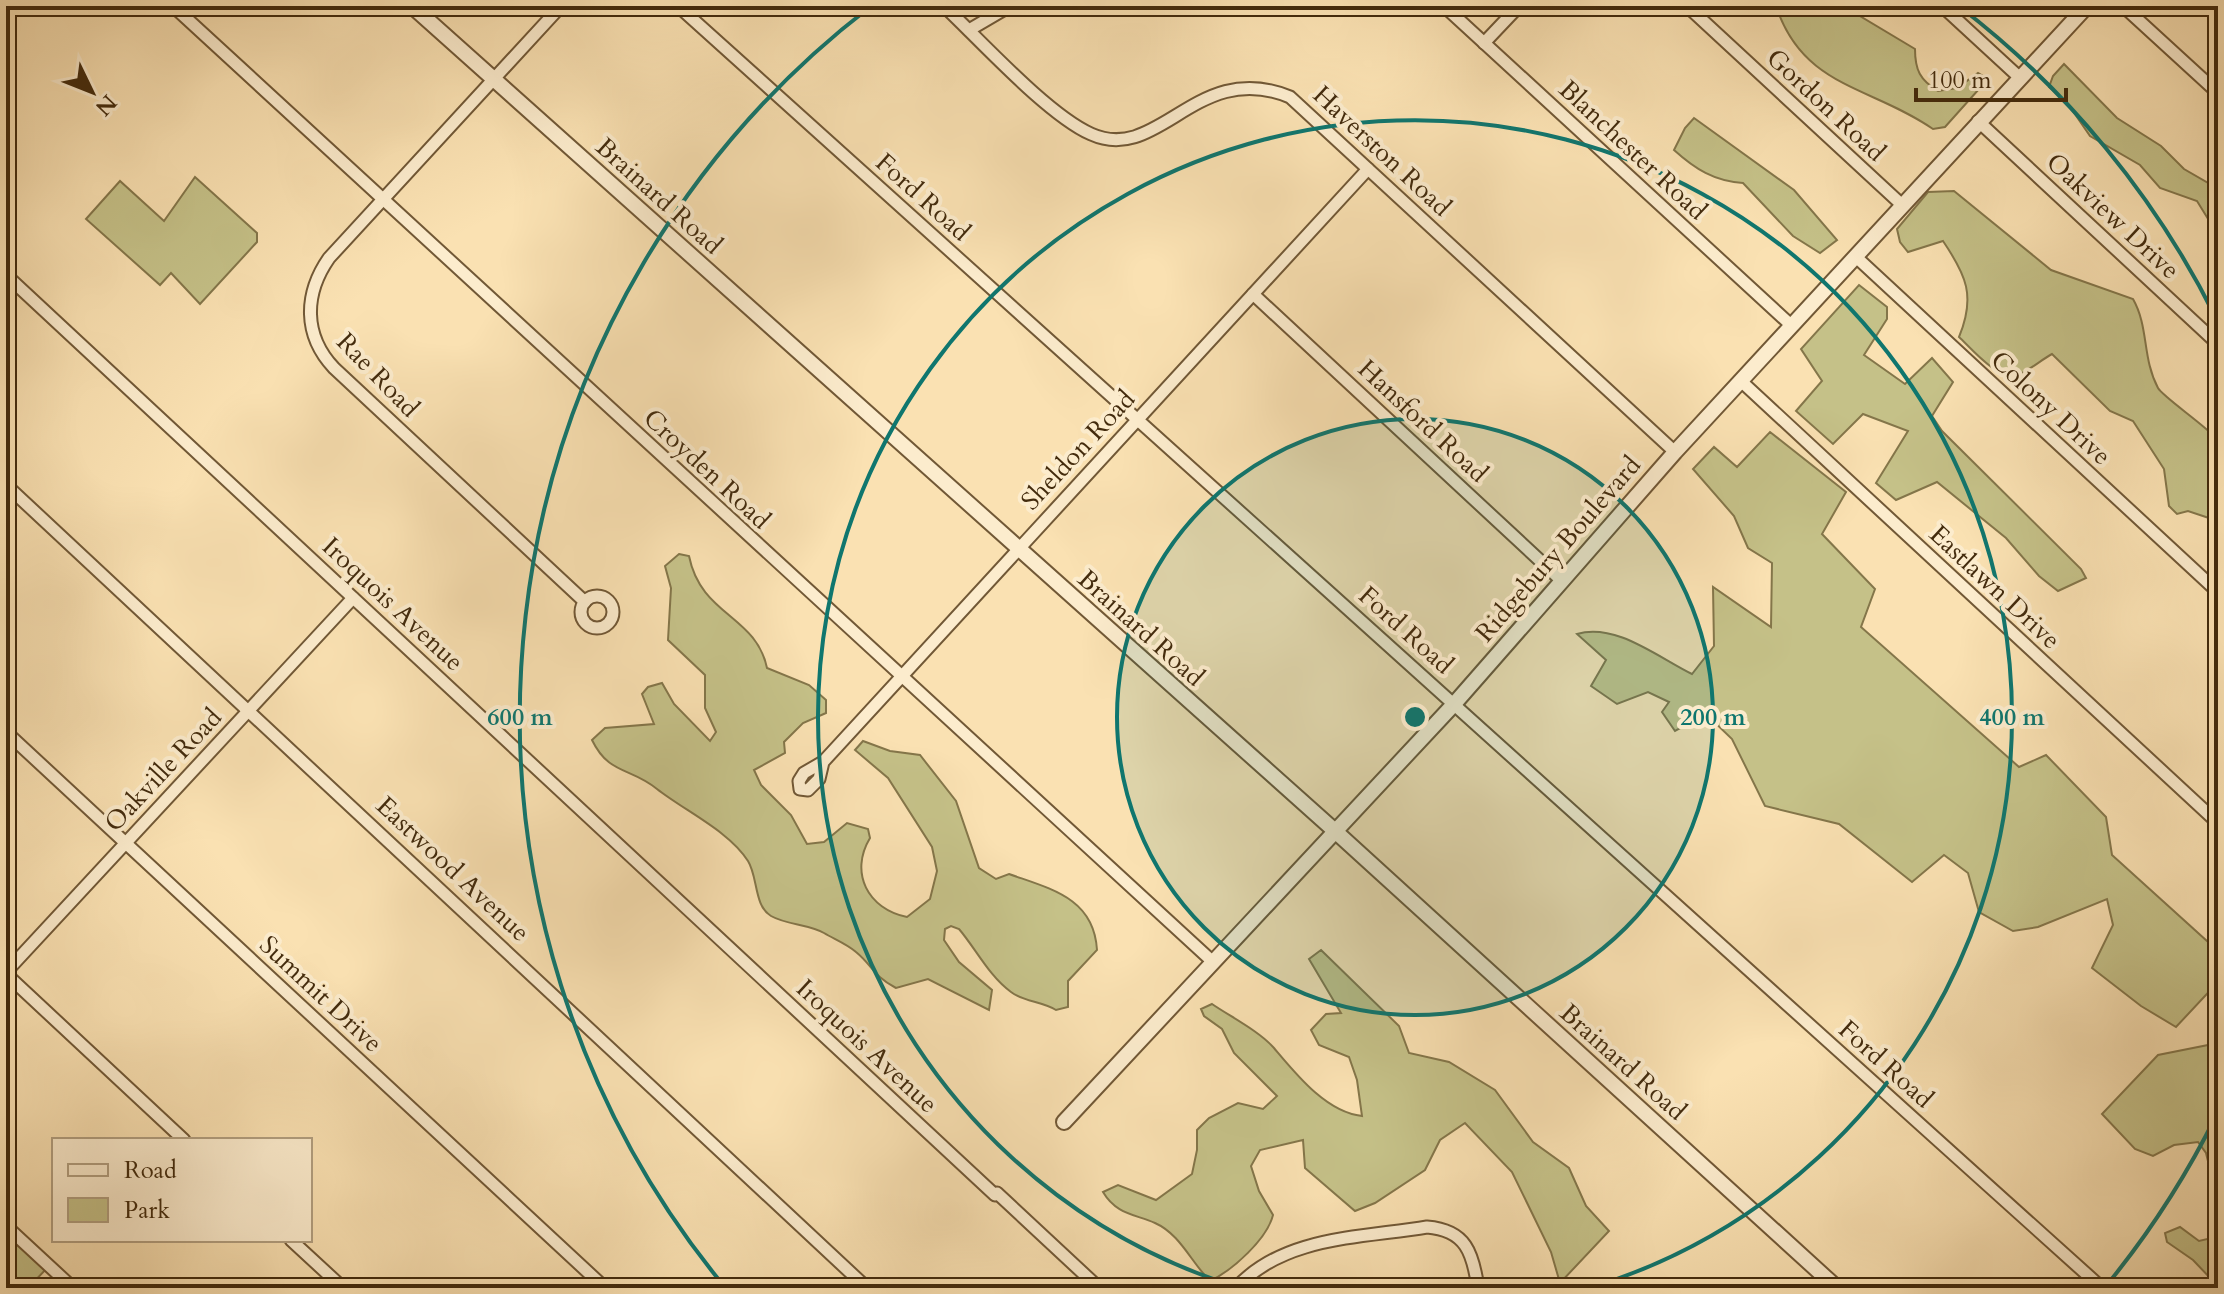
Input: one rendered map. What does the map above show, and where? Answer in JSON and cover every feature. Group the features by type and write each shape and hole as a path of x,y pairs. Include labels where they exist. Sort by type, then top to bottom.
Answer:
{"street":[{"name":"Croyden Road","path":"173,6 900,678 1213,962"},
{"name":"Brainard Road","path":"412,6 1335,831 1837,1288"},
{"name":"Rae Road","path":"561,6 318,273 310,301 315,341 334,368 585,602"},
{"name":"Ford Road","path":"678,6 2102,1288"},
{"name":"Haverston Road","path":"944,6 1067,121 1093,135 1117,141 1142,135 1212,94 1242,86 1265,86 1290,97 1675,452"},
{"path":"969,30 1010,6"},
{"name":"Blanchester Road","path":"1444,6 1792,326"},
{"path":"1484,43 1519,6"},
{"name":"Gordon Road","path":"1687,6 1901,204"},
{"path":"1942,6 2019,77"},
{"name":"Ridgebury Boulevard","path":"1064,1122 1455,703 1675,452 2087,6"},
{"path":"2123,6 2218,93"},
{"name":"Oakview Drive","path":"1978,121 2218,344"},
{"name":"Sheldon Road","path":"823,762 1368,169"},
{"name":"Colony Drive","path":"1855,256 2218,592"},
{"name":"Iroquois Avenue","path":"6,275 1099,1288"},
{"name":"Hansford Road","path":"1253,294 1562,581"},
{"name":"Eastlawn Drive","path":"1742,382 2218,823"},
{"name":"Eastwood Avenue","path":"6,485 867,1288"},
{"name":"Oakville Road","path":"6,973 353,598"},
{"name":"Summit Drive","path":"6,732 605,1288"},
{"path":"6,973 182,1138"},
{"path":"6,1226 73,1288"},
{"path":"1236,1288 1258,1267 1290,1250 1427,1227 1447,1230 1465,1242 1473,1256 1478,1288"},
{"path":"293,1242 343,1288"}],"green space":[{"path":"1776,6 1852,6 1855,13 1915,49 1920,74 1938,91 1957,88 1978,73 1988,79 1945,127 1933,129 1821,70 1803,54 1788,33"},
{"path":"2064,64 2117,118 2161,146 2184,169 2215,187 2218,194 2218,235 2197,201 2160,188 2140,165 2090,136 2068,104 2049,87 2053,76"},
{"path":"1694,118 1794,190 1837,240 1820,253 1793,236 1743,183 1714,177 1682,157 1674,150"},
{"path":"195,177 257,233 257,242 200,304 171,273 160,285 86,219 120,181 164,221"},
{"path":"1954,191 2051,270 2133,299 2158,388 2218,440 2218,521 2188,511 2177,514 2169,506 2164,469 2133,421 2110,411 2052,354 2022,373 2011,376 1986,363 1959,337 1967,298 1958,265 1943,241 1908,252 1900,242 1897,229 1928,192"},
{"path":"1859,285 1887,307 1887,319 1864,355 1905,384 1932,358 1953,382 1932,416 1942,431 2081,569 2086,578 2058,591 2039,576 2006,538 1937,482 1896,500 1876,483 1908,431 1863,414 1833,444 1796,411 1822,381 1801,349"},
{"path":"1770,432 1846,492 1822,534 1875,589 1861,627 2019,767 2046,755 2106,817 2112,855 2218,951 2218,982 2176,1027 2141,1006 2092,968 2113,925 2107,899 2038,927 2013,931 1979,912 1968,873 1944,855 1912,882 1839,824 1765,806 1732,739 1706,714 1675,731 1662,712 1669,702 1648,692 1617,704 1591,686 1606,660 1577,634 1606,633 1621,637 1692,674 1714,646 1713,587 1771,627 1772,563 1748,548 1734,516 1693,469 1714,447 1737,467"},
{"path":"679,554 689,556 695,576 705,591 752,637 761,650 767,668 809,685 826,700 826,713 803,723 784,742 785,753 754,770 761,785 791,815 807,844 824,842 847,823 868,829 870,838 861,864 866,888 873,898 893,913 907,917 930,899 937,871 932,847 888,778 855,750 863,741 890,751 920,755 956,801 979,868 996,879 1009,874 1055,891 1079,907 1088,918 1097,950 1068,981 1068,1007 1056,1010 1011,992 989,970 959,929 951,926 945,929 944,940 959,962 992,990 989,1010 928,979 896,988 845,944 818,930 771,916 759,898 748,861 730,840 647,782 613,765 599,751 592,740 605,728 654,724 642,694 648,687 662,683 674,704 710,741 716,732 705,708 705,675 668,640 671,588 665,566"},
{"path":"1321,950 1399,1026 1409,1053 1449,1062 1495,1090 1533,1142 1569,1168 1586,1206 1609,1231 1560,1283 1551,1252 1512,1172 1465,1123 1440,1140 1425,1170 1375,1203 1355,1211 1305,1168 1303,1140 1260,1150 1251,1166 1259,1191 1273,1215 1270,1224 1248,1253 1210,1281 1164,1228 1120,1209 1108,1199 1103,1192 1118,1185 1156,1200 1192,1174 1197,1130 1209,1118 1238,1103 1263,1109 1277,1096 1234,1053 1222,1029 1204,1016 1201,1009 1212,1004 1268,1042 1324,1100 1362,1116 1357,1080 1349,1057 1319,1045 1311,1030 1326,1014 1341,1013 1309,959"},
{"path":"2218,1043 2218,1202 2206,1153 2198,1142 2174,1145 2153,1156 2135,1149 2102,1114 2158,1055"},
{"path":"2218,1225 2218,1278 2213,1281 2193,1260 2167,1242 2165,1233 2180,1227 2199,1241 2212,1238"},
{"path":"6,1226 49,1266 28,1288 6,1288"}]}
